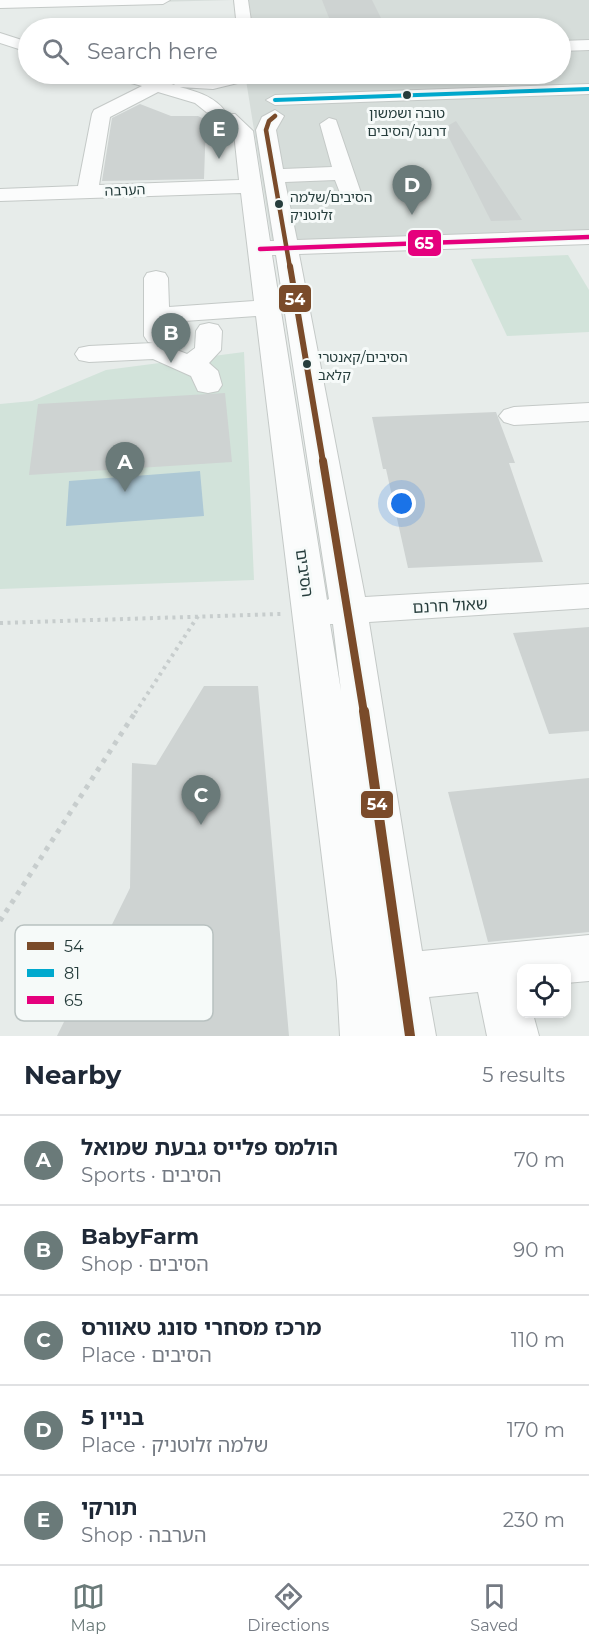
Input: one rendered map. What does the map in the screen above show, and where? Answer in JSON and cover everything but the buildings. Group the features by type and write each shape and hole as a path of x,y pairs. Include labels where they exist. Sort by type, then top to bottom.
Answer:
{"street":[{"path":"0,4 109,9 163,0"},
{"path":"242,0 244,18"},
{"path":"0,42 18,39"},
{"path":"0,42 18,46"},
{"path":"571,46 589,45"},
{"path":"87,192 101,114 147,84"},
{"path":"166,84 201,99 589,89"},
{"path":"191,84 323,107 589,97"},
{"name":"הסיבים","path":"253,96 266,125 266,175 274,248 349,610 410,1036"},
{"path":"329,124 350,193"},
{"name":"הערבה","path":"0,195 87,192 342,168"},
{"path":"274,248 589,237"},
{"name":"הסיבים","path":"274,248 268,308 362,981 366,1036"},
{"path":"156,278 157,351"},
{"path":"158,315 268,308"},
{"path":"88,354 157,351 200,375 208,350 209,331"},
{"path":"514,416 589,412"},
{"name":"שאול חרנם","path":"311,613 589,597"},
{"path":"402,976 589,958"},
{"path":"496,967 513,1036"}],"path":[{"path":"0,623 311,613"},
{"path":"0,921 198,616"}],"shaded area":[{"path":"0,0 233,0 0,6"},
{"path":"233,0 589,0 589,237 273,248 247,84 571,84 571,18 236,18"},
{"path":"568,255 589,290 589,332 507,336 471,259"},
{"path":"244,352 254,580 0,589 0,404 32,401 106,370"}],"water":[{"path":"200,471 204,516 66,526 69,481"}],"transit line":[{"name":"81","path":"275,100 589,89"},
{"name":"54","path":"275,116 269,121 266,130 349,610 410,1036"},
{"name":"65","path":"260,249 589,237"}],"place":[{"name":"טובה ושמשון דרנגר/הסיבים","path":"407,95"},
{"name":"תורקי","path":"219,159"},
{"name":"הסיבים/שלמה זלוטניק","path":"279,204"},
{"name":"בניין 5","path":"412,215"},
{"name":"BabyFarm","path":"171,363"},
{"name":"הסיבים/קאנטרי קלאב","path":"307,364"},
{"name":"הולמס פלייס גבעת שמואל","path":"125,492"},
{"name":"מרכז מסחרי סונג טאוורס","path":"201,825"}]}
